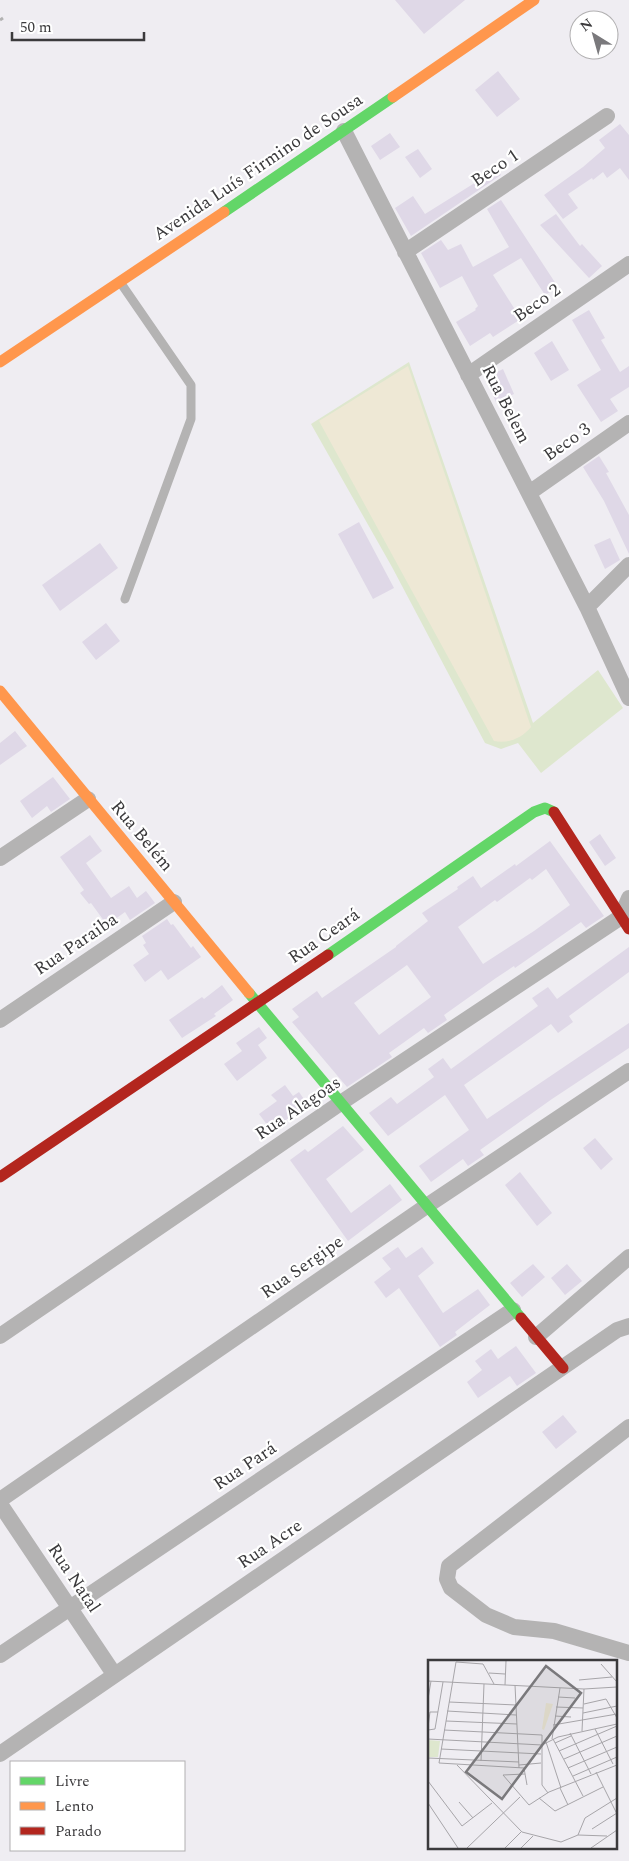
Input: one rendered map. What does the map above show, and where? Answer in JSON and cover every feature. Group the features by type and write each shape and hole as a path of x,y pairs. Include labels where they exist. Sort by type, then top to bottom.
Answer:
{"street":[{"name":"Avenida Luís Firmino de Sousa","path":"0,362 344,131 534,0"},
{"name":"Beco 1","path":"406,252 607,116"},
{"name":"Rua Belem","path":"344,131 587,607 629,698"},
{"name":"Beco 2","path":"468,375 629,264"},
{"name":"Beco 3","path":"529,493 629,423"},
{"path":"587,607 629,565"},
{"name":"Rua Belém","path":"2,696 563,1368"},
{"path":"0,858 88,800"},
{"name":"Rua Ceará","path":"0,1177 258,1004 534,812 545,808 553,811 625,923"},
{"path":"625,923 629,898"},
{"name":"Rua Paraiba","path":"0,1020 174,902"},
{"name":"Rua Alagoas","path":"0,1336 342,1102 625,923"},
{"name":"Rua Sergipe","path":"0,1500 428,1205 629,1071"},
{"path":"536,1337 629,1257"},
{"name":"Rua Pará","path":"0,1655 513,1310"},
{"name":"Rua Acre","path":"0,1754 617,1330 629,1326"},
{"path":"629,1427 449,1566 447,1579 451,1588 486,1615 514,1627 554,1631 629,1653"},
{"name":"Rua Natal","path":"0,1504 114,1674"}],"lane":[{"path":"120,281 191,385 190,420 124,599"}],"green space":[{"path":"409,362 533,723 598,670 623,708 541,773 518,743 501,749 485,743 392,567 311,424"}],"sand":[{"path":"408,366 531,727 519,737 509,741 494,741 319,421"}],"building":[{"path":"395,0 465,0 424,34"},
{"path":"498,71 520,99 497,117 475,90"},
{"path":"620,124 629,135 629,180 620,168 607,178 603,172 593,180 592,178 568,194 578,208 563,219 544,195 583,167 605,148 599,140"},
{"path":"390,133 400,147 380,160 371,146"},
{"path":"418,149 432,169 420,178 405,157"},
{"path":"497,169 501,175 411,236 395,208 413,196 425,214"},
{"path":"501,200 558,287 545,295 521,258 493,275 521,319 493,337 490,333 470,346 456,322 476,310 478,306 462,276 440,288 421,253 441,240 448,250 461,244 473,267 509,247 487,209"},
{"path":"556,214 580,246 582,244 602,266 589,278 540,225"},
{"path":"589,310 605,338 601,340 620,372 629,366 629,387 610,399 618,411 601,422 577,385 601,370 572,320"},
{"path":"552,341 569,370 551,381 534,353"},
{"path":"503,369 514,394 496,402 485,378"},
{"path":"599,456 609,472 606,473 629,515 629,554 604,501 583,467"},
{"path":"359,522 394,588 373,599 338,534"},
{"path":"610,538 620,560 605,569 594,545"},
{"path":"100,543 118,568 60,611 42,585"},
{"path":"106,623 120,641 96,660 82,642"},
{"path":"15,731 27,746 0,765 0,743"},
{"path":"53,777 70,799 51,812 47,806 32,818 20,801"},
{"path":"600,834 616,858 605,866 589,842"},
{"path":"90,835 102,851 86,863 111,898 129,886 137,898 146,891 155,903 130,920 125,912 107,925 91,903 89,904 80,893 84,890 60,857"},
{"path":"550,841 604,916 586,928 581,922 515,968 514,966 444,1015 447,1020 428,1033 424,1028 389,1053 392,1057 347,1087 292,1022 299,1017 292,1009 317,991 322,998 396,947 428,921 422,913 458,889 457,887 473,876 481,888 515,864 516,866","holes":["546,869 570,905 483,964 458,927 495,900 497,902","407,965 431,997 379,1035 354,1003"]},
{"path":"167,919 201,957 168,980 161,970 145,982 133,965 149,954 143,945 146,943 142,936"},
{"path":"629,947 629,972 569,1016 573,1022 558,1033 551,1024 464,1085 487,1119 629,1023 629,1048 480,1150 484,1155 468,1166 463,1159 431,1182 419,1166 469,1130 445,1095 388,1136 369,1113 391,1097 397,1104 434,1077 428,1069 443,1058 451,1069 538,1006 532,998 548,987 557,999"},
{"path":"222,985 233,1000 214,1014 216,1016 182,1038 169,1020 202,997 204,999"},
{"path":"259,1027 267,1038 258,1045 267,1058 237,1081 224,1064 242,1051 236,1043"},
{"path":"285,1085 293,1096 299,1092 308,1105 271,1130 259,1114 277,1101 271,1095"},
{"path":"343,1126 364,1150 326,1179 351,1213 390,1184 402,1200 348,1241 290,1160 305,1149 308,1152"},
{"path":"595,1138 613,1159 601,1170 583,1148"},
{"path":"520,1172 552,1213 537,1226 505,1185"},
{"path":"398,1247 406,1258 422,1247 434,1263 418,1276 443,1313 478,1289 490,1305 455,1332 457,1335 440,1347 399,1288 386,1298 374,1282 391,1269 382,1258"},
{"path":"533,1264 545,1277 522,1297 510,1283"},
{"path":"567,1264 582,1281 565,1295 551,1278"},
{"path":"516,1346 536,1373 517,1386 510,1376 478,1398 467,1382 482,1370 475,1361 491,1349 498,1359"},
{"path":"563,1415 577,1432 556,1449 542,1432"}],"traffic: fast":[{"path":"224,212 393,97"},
{"path":"328,955 534,812 545,808 554,812"},
{"path":"249,993 521,1318"}],"traffic: slow":[{"path":"393,97 534,0"},
{"path":"0,362 224,212"},
{"path":"0,691 249,993"}],"traffic: jam":[{"path":"554,812 629,929"},
{"path":"0,1177 328,955"},
{"path":"521,1318 563,1368"}]}
